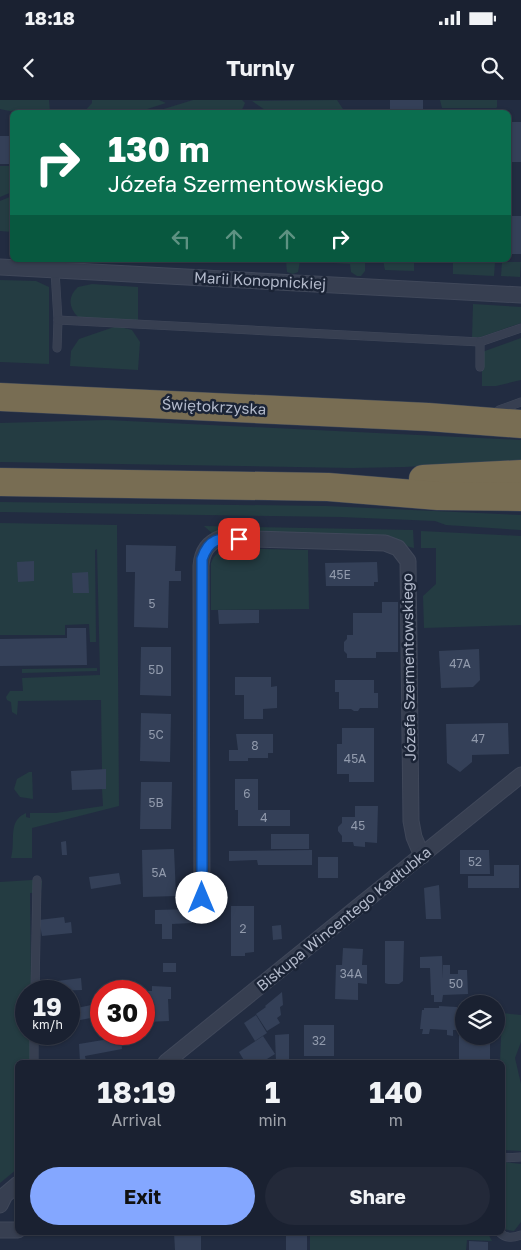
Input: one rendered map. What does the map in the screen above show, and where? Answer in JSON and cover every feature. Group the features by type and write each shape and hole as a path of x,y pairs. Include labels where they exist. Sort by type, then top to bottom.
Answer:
{"highway":[{"name":"Świętokrzyska","path":"0,397 428,417 515,412"},
{"path":"328,487 437,478 521,474"},
{"path":"0,482 328,487 438,496 521,497"}],"street":[{"name":"Marii Konopnickiej","path":"0,267 521,295"},
{"name":"Józefa Szermentowskiego","path":"202,898 201,566 204,552 208,545 221,538 385,543 398,548 408,561 411,821 414,837 422,856"},
{"name":"Biskupa Wincentego Kadłubka","path":"168,1060 521,775"},
{"path":"0,1205 5,1195 15,1187"},
{"path":"0,1230 15,1230"}],"lane":[{"path":"55,271 58,320 57,348"},
{"path":"58,320 480,342 521,328"},
{"path":"480,342 480,367"},
{"path":"35,980 37,880"},
{"path":"34,1045 34,1060"},
{"path":"505,1158 521,1157"},
{"path":"502,1235 511,1238 521,1235"}],"green space":[{"path":"0,100 49,100 50,110 10,111 0,109"},
{"path":"92,100 159,100 166,103 144,110 86,110 92,103"},
{"path":"193,100 242,100 245,103 242,110 160,110"},
{"path":"337,100 344,110 265,110 252,101"},
{"path":"440,100 497,100 497,107 442,108"},
{"path":"0,166 10,166 10,193 0,197"},
{"path":"10,197 10,232 0,231 0,201"},
{"path":"286,262 300,262 298,272 293,274 287,272"},
{"path":"317,262 365,262 365,271 361,276 357,276 351,272 350,264"},
{"path":"383,262 414,262 414,271 385,270"},
{"path":"453,262 495,262 494,276 453,274"},
{"path":"502,262 521,262 520,277 501,276"},
{"path":"0,280 36,281 49,287 49,364 0,362"},
{"path":"92,284 138,287 138,321 78,317 72,309 70,302 72,294 78,287"},
{"path":"473,304 521,307 521,323 481,337 472,338"},
{"path":"117,326 132,330 140,342 138,370 70,366 71,351 79,339"},
{"path":"521,338 521,380 496,386 482,386 482,352"},
{"path":"107,420 521,440 521,461 352,468 0,462 0,423"},
{"path":"0,502 326,506 521,515 521,530 446,525 435,521 341,517 0,512"},
{"path":"0,523 117,525 119,806 32,828 32,858 11,858 14,826 20,817 26,813 26,817 30,818 30,813 56,813 103,806 102,789 106,789 106,770 102,770 101,700 18,701 17,715 12,712 11,702 6,697 10,691 23,691 22,678 100,675 97,549 95,550 96,642 90,642 89,624 65,625 65,635 0,635"},
{"path":"204,526 413,530 414,548 385,535 222,532 214,535"},
{"path":"421,531 521,536 521,625 424,628 423,596 436,584 436,548 421,548"},
{"path":"229,548 308,550 309,609 211,610 211,563 218,553"},
{"path":"97,668 97,671 22,673 22,669"},
{"path":"32,772 33,799 20,797 14,789 17,779"},
{"path":"42,881 41,892 30,893 31,980 15,980 15,1045 31,1045 31,1060 15,1060 15,1171 0,1183 0,882"},
{"path":"505,1013 521,1015 521,1042 515,1058 521,1084 521,1151 505,1150 505,1060 500,1060 501,1045 505,1045"},
{"path":"505,1162 521,1164 521,1222 514,1231 505,1229"},
{"path":"310,1235 489,1235 492,1241 467,1240 466,1250 310,1250"}],"building":[{"path":"390,100 423,100 423,110 390,110"},
{"path":"511,122 521,122 521,162 511,162"},
{"path":"0,136 10,136 10,164 0,164"},
{"path":"511,216 521,216 521,254 511,254"},
{"path":"126,545 176,546 175,571 181,571 181,581 169,581 168,628 134,627 135,572 126,572"},
{"path":"34,561 34,581 18,582 17,562"},
{"path":"377,562 378,582 374,582 374,586 326,586 325,563"},
{"path":"88,572 89,593 73,593 72,573"},
{"path":"382,602 398,602 398,652 376,652 376,658 347,658 347,654 344,651 344,642 347,639 347,635 353,635 353,613 382,613"},
{"path":"218,610 259,610 259,623 219,624"},
{"path":"67,628 86,628 87,665 0,666 0,639 67,638"},
{"path":"141,647 171,647 171,696 140,695"},
{"path":"479,649 480,680 473,687 441,688 439,651"},
{"path":"235,677 271,677 271,687 277,686 277,708 263,709 263,719 244,719 244,695 235,695"},
{"path":"335,680 374,680 374,693 378,693 378,708 360,708 358,711 339,709 339,692 335,692"},
{"path":"141,713 171,714 170,762 140,761"},
{"path":"508,723 509,754 472,755 472,762 460,772 447,763 446,724"},
{"path":"342,728 374,728 374,782 349,782 349,774 337,774 337,744 342,744"},
{"path":"236,734 273,734 273,753 268,753 268,758 248,758 248,761 229,761 229,750 238,750"},
{"path":"106,769 106,789 72,790 71,771"},
{"path":"235,779 258,779 258,810 290,810 290,826 238,826 238,810 235,810"},
{"path":"141,782 172,782 171,829 140,829"},
{"path":"355,806 378,806 377,843 365,842 365,847 354,846 353,842 342,842 342,836 338,831 338,827 342,823 342,817 355,817"},
{"path":"271,834 309,834 309,849 271,849"},
{"path":"66,841 67,855 62,855 61,842"},
{"path":"174,849 176,896 143,897 142,850"},
{"path":"312,850 312,865 258,865 257,860 229,861 229,851"},
{"path":"460,850 489,850 490,874 460,874"},
{"path":"318,857 338,857 338,878 318,878"},
{"path":"494,865 519,865 519,888 468,888 468,876 494,876"},
{"path":"119,873 121,884 91,889 89,877"},
{"path":"439,885 441,919 426,919 424,888"},
{"path":"231,906 254,906 254,952 245,953 245,956 231,956"},
{"path":"192,909 192,923 172,924 172,939 162,939 162,924 155,924 155,910"},
{"path":"64,917 65,923 71,922 72,933 42,936 39,920"},
{"path":"281,925 282,939 273,940 272,926"},
{"path":"385,941 404,941 403,981 399,984 385,983"},
{"path":"343,948 363,949 362,965 367,965 367,984 358,983 358,1000 335,999 336,965 342,965"},
{"path":"442,956 443,979 443,965 450,965 450,974 458,974 458,970 467,970 468,994 443,995 442,1002 434,1002 434,995 431,995 430,968 420,968 420,957"},
{"path":"163,963 176,963 176,972 163,972"},
{"path":"81,978 82,990 80,990 80,980 65,980"},
{"path":"155,986 171,987 171,999 168,999 169,1021 155,1022"},
{"path":"282,992 283,1005 280,1007 281,1015 277,1018 280,1023 267,1031 256,1014"},
{"path":"90,1005 90,1018 80,1020 80,1007"},
{"path":"439,1006 455,1007 455,1030 453,1030 453,1036 447,1035 447,1030 430,1029 429,1034 422,1034 423,1029 420,1029 422,1010 424,1008 439,1008"},
{"path":"256,1015 267,1033 255,1041 244,1023"},
{"path":"304,1025 334,1025 334,1056 304,1056"},
{"path":"289,1034 289,1060 276,1060 275,1035"},
{"path":"263,1036 275,1054 265,1060 244,1060 239,1052"},
{"path":"90,1042 90,1045 122,1045 122,1049 85,1056 86,1060 80,1060 80,1044"},
{"path":"459,1045 490,1045 490,1060 459,1060"},
{"path":"174,1235 201,1235 201,1250 175,1250"},
{"path":"286,1235 307,1235 307,1250 286,1250"},
{"path":"469,1241 488,1242 488,1250 469,1250"}],"route":[{"path":"202,898 201,566 204,552 208,545 221,538 239,539"}]}
